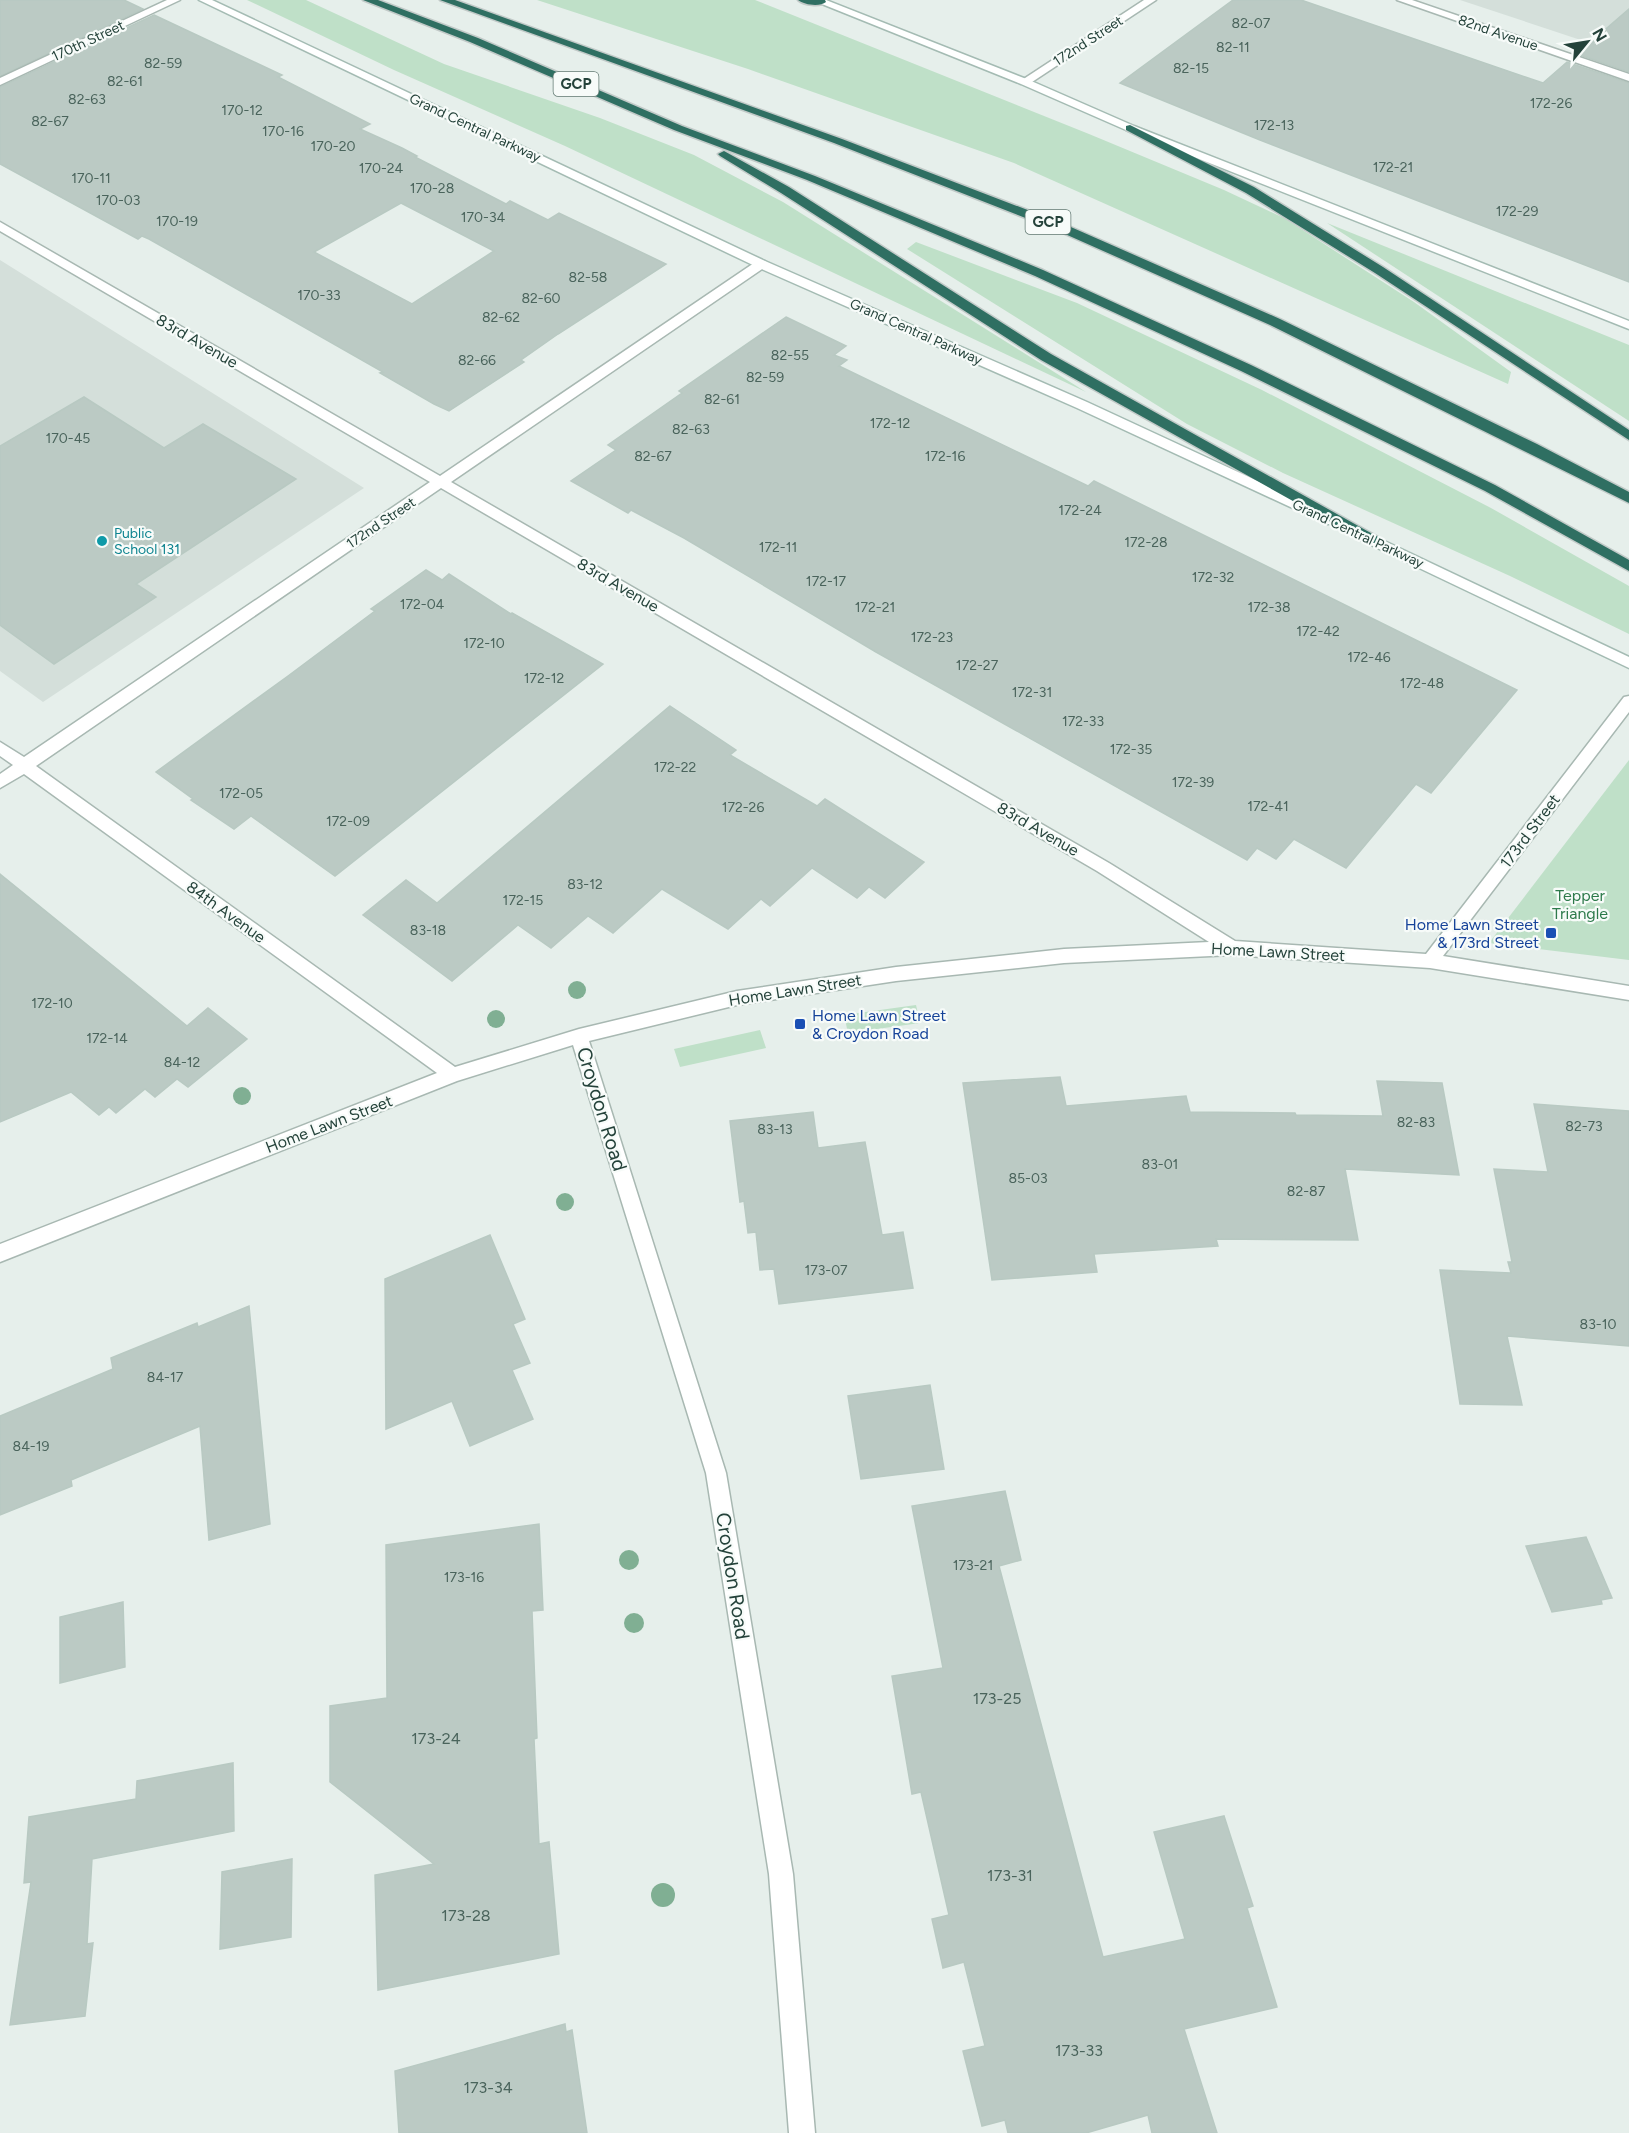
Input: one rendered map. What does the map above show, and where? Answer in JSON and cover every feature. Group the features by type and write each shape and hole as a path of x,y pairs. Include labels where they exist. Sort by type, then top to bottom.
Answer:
{"highway":[{"name":"GCP","path":"368,0 474,40 678,128 811,178 1039,273 1246,368 1490,488 1629,566"},
{"name":"GCP","path":"445,0 838,141 1060,227 1275,322 1532,447 1629,498"},
{"path":"803,0 819,1"},
{"path":"678,128 785,190 1046,357 1373,540"},
{"path":"1130,128 1250,190 1379,270 1629,436"}],"street":[{"name":"170th Street","path":"0,82 175,0"},
{"name":"Grand Central Parkway","path":"204,0 761,264 1082,405 1373,540 1629,663"},
{"name":"172nd Street","path":"1025,82 1151,0"},
{"name":"82nd Avenue","path":"1402,0 1629,78"},
{"path":"819,1 1025,82 1130,128 1629,325"},
{"name":"83rd Avenue","path":"0,226 1092,861 1232,948"},
{"name":"172nd Street","path":"0,782 761,264"},
{"name":"173rd Street","path":"1430,961 1629,701"},
{"name":"84th Avenue","path":"0,748 453,1075"},
{"name":"Home Lawn Street","path":"0,1253 453,1075 579,1036 737,998 896,974 1064,956 1232,948 1430,961 1629,993"},
{"name":"Croydon Road","path":"579,1036 716,1473 781,1874 802,2133"}],"shaded area":[{"path":"1460,0 1629,0 1629,56"},
{"path":"0,260 364,488 43,702 0,671"}],"green space":[{"path":"247,0 306,0 444,64 600,118 694,155 783,202 1086,392 565,146 394,70"},
{"path":"537,0 755,0 1089,134 1224,190 1284,218 1414,302 1511,372 1508,384 1014,163 748,69"},
{"path":"1327,223 1629,345 1629,421"},
{"path":"916,242 1077,303 1262,390 1491,508 1629,586 1629,634 1510,576 1283,473 1187,424 907,249"},
{"name":"Tepper Triangle","path":"1629,760 1629,960 1489,943"},
{"path":"916,1005 920,1023 848,1033 844,1015"},
{"path":"760,1030 766,1048 680,1067 674,1049"}],"building":[{"path":"0,0 124,0 143,9 0,76"},
{"path":"1233,0 1301,0 1543,83 1567,62 1629,83 1629,282 1260,140 1120,83"},
{"path":"1629,9 1629,72 1577,54"},
{"path":"154,15 282,75 278,77 370,124 360,129 402,148 506,204 510,201 548,220 559,213 666,264 558,334 521,360 524,362 449,411 149,239 142,236 138,239 0,164 0,87","holes":["401,203 494,251 412,304 314,252"]},
{"path":"786,317 846,346 834,355 847,360 839,366 1088,486 1094,481 1517,690 1431,793 1416,784 1346,868 1294,839 1276,859 1257,848 1247,860 876,652 684,538 631,510 628,513 571,481 616,450 608,445 682,393 679,391"},
{"name":"Public School 131","path":"84,397 164,448 203,424 296,479 136,584 156,597 54,664 0,625 0,446"},
{"path":"426,570 442,580 449,574 511,614 603,664 335,876 251,816 234,829 191,800 193,799 156,772 375,611 371,609"},
{"path":"670,706 736,750 730,755 817,806 825,799 924,862 885,898 869,887 857,898 812,868 770,906 761,899 728,929 662,889 613,933 588,916 551,948 518,925 452,981 363,915 406,880 437,903"},
{"path":"0,874 187,1026 208,1008 247,1039 188,1087 177,1079 155,1097 145,1089 116,1113 109,1107 99,1115 71,1092 0,1122"},
{"path":"1060,1077 1066,1106 1186,1096 1190,1112 1295,1113 1296,1115 1383,1116 1377,1081 1442,1083 1459,1175 1345,1169 1358,1240 1216,1239 1218,1246 1094,1254 1097,1272 992,1280 963,1083"},
{"path":"1534,1104 1629,1111 1629,1346 1507,1336 1522,1405 1460,1404 1440,1270 1511,1273 1508,1262 1512,1262 1494,1169 1548,1172"},
{"path":"813,1112 818,1148 865,1142 882,1235 903,1232 913,1288 779,1304 774,1269 760,1270 756,1232 748,1233 744,1201 740,1202 730,1121"},
{"path":"490,1235 525,1319 513,1324 530,1363 512,1370 533,1419 470,1446 452,1401 386,1429 385,1279"},
{"path":"249,1306 270,1524 209,1540 200,1426 71,1480 72,1486 0,1515 0,1416 113,1369 111,1358 197,1323 198,1327"},
{"path":"930,1385 944,1469 861,1479 848,1396"},
{"path":"1005,1491 1021,1560 999,1566 1103,1957 1185,1939 1154,1832 1224,1816 1253,1906 1247,1908 1277,2007 1184,2029 1217,2133 1152,2133 1148,2115 1086,2133 1008,2133 1005,2120 982,2126 963,2051 985,2046 964,1962 943,1968 932,1919 949,1915 921,1792 912,1794 892,1676 943,1668 912,1506"},
{"path":"539,1524 543,1610 532,1611 537,1738 534,1739 539,1844 549,1842 559,1954 378,1990 375,1875 434,1864 330,1782 330,1706 387,1698 386,1545"},
{"path":"1586,1537 1612,1598 1601,1600 1602,1604 1552,1612 1526,1546"},
{"path":"123,1602 125,1667 60,1683 60,1617"},
{"path":"233,1763 234,1831 92,1859 87,1944 93,1943 85,2016 10,2025 31,1882 24,1883 29,1817 136,1799 137,1781"},
{"path":"292,1859 291,1937 220,1949 222,1872"},
{"path":"565,2024 566,2032 572,2030 587,2133 399,2133 395,2071"}],"place":[{"name":"Public School 131","path":"102,541"},
{"name":"Home Lawn Street & 173rd Street","path":"1551,933"},
{"name":"Home Lawn Street & Croydon Road","path":"800,1024"}]}
